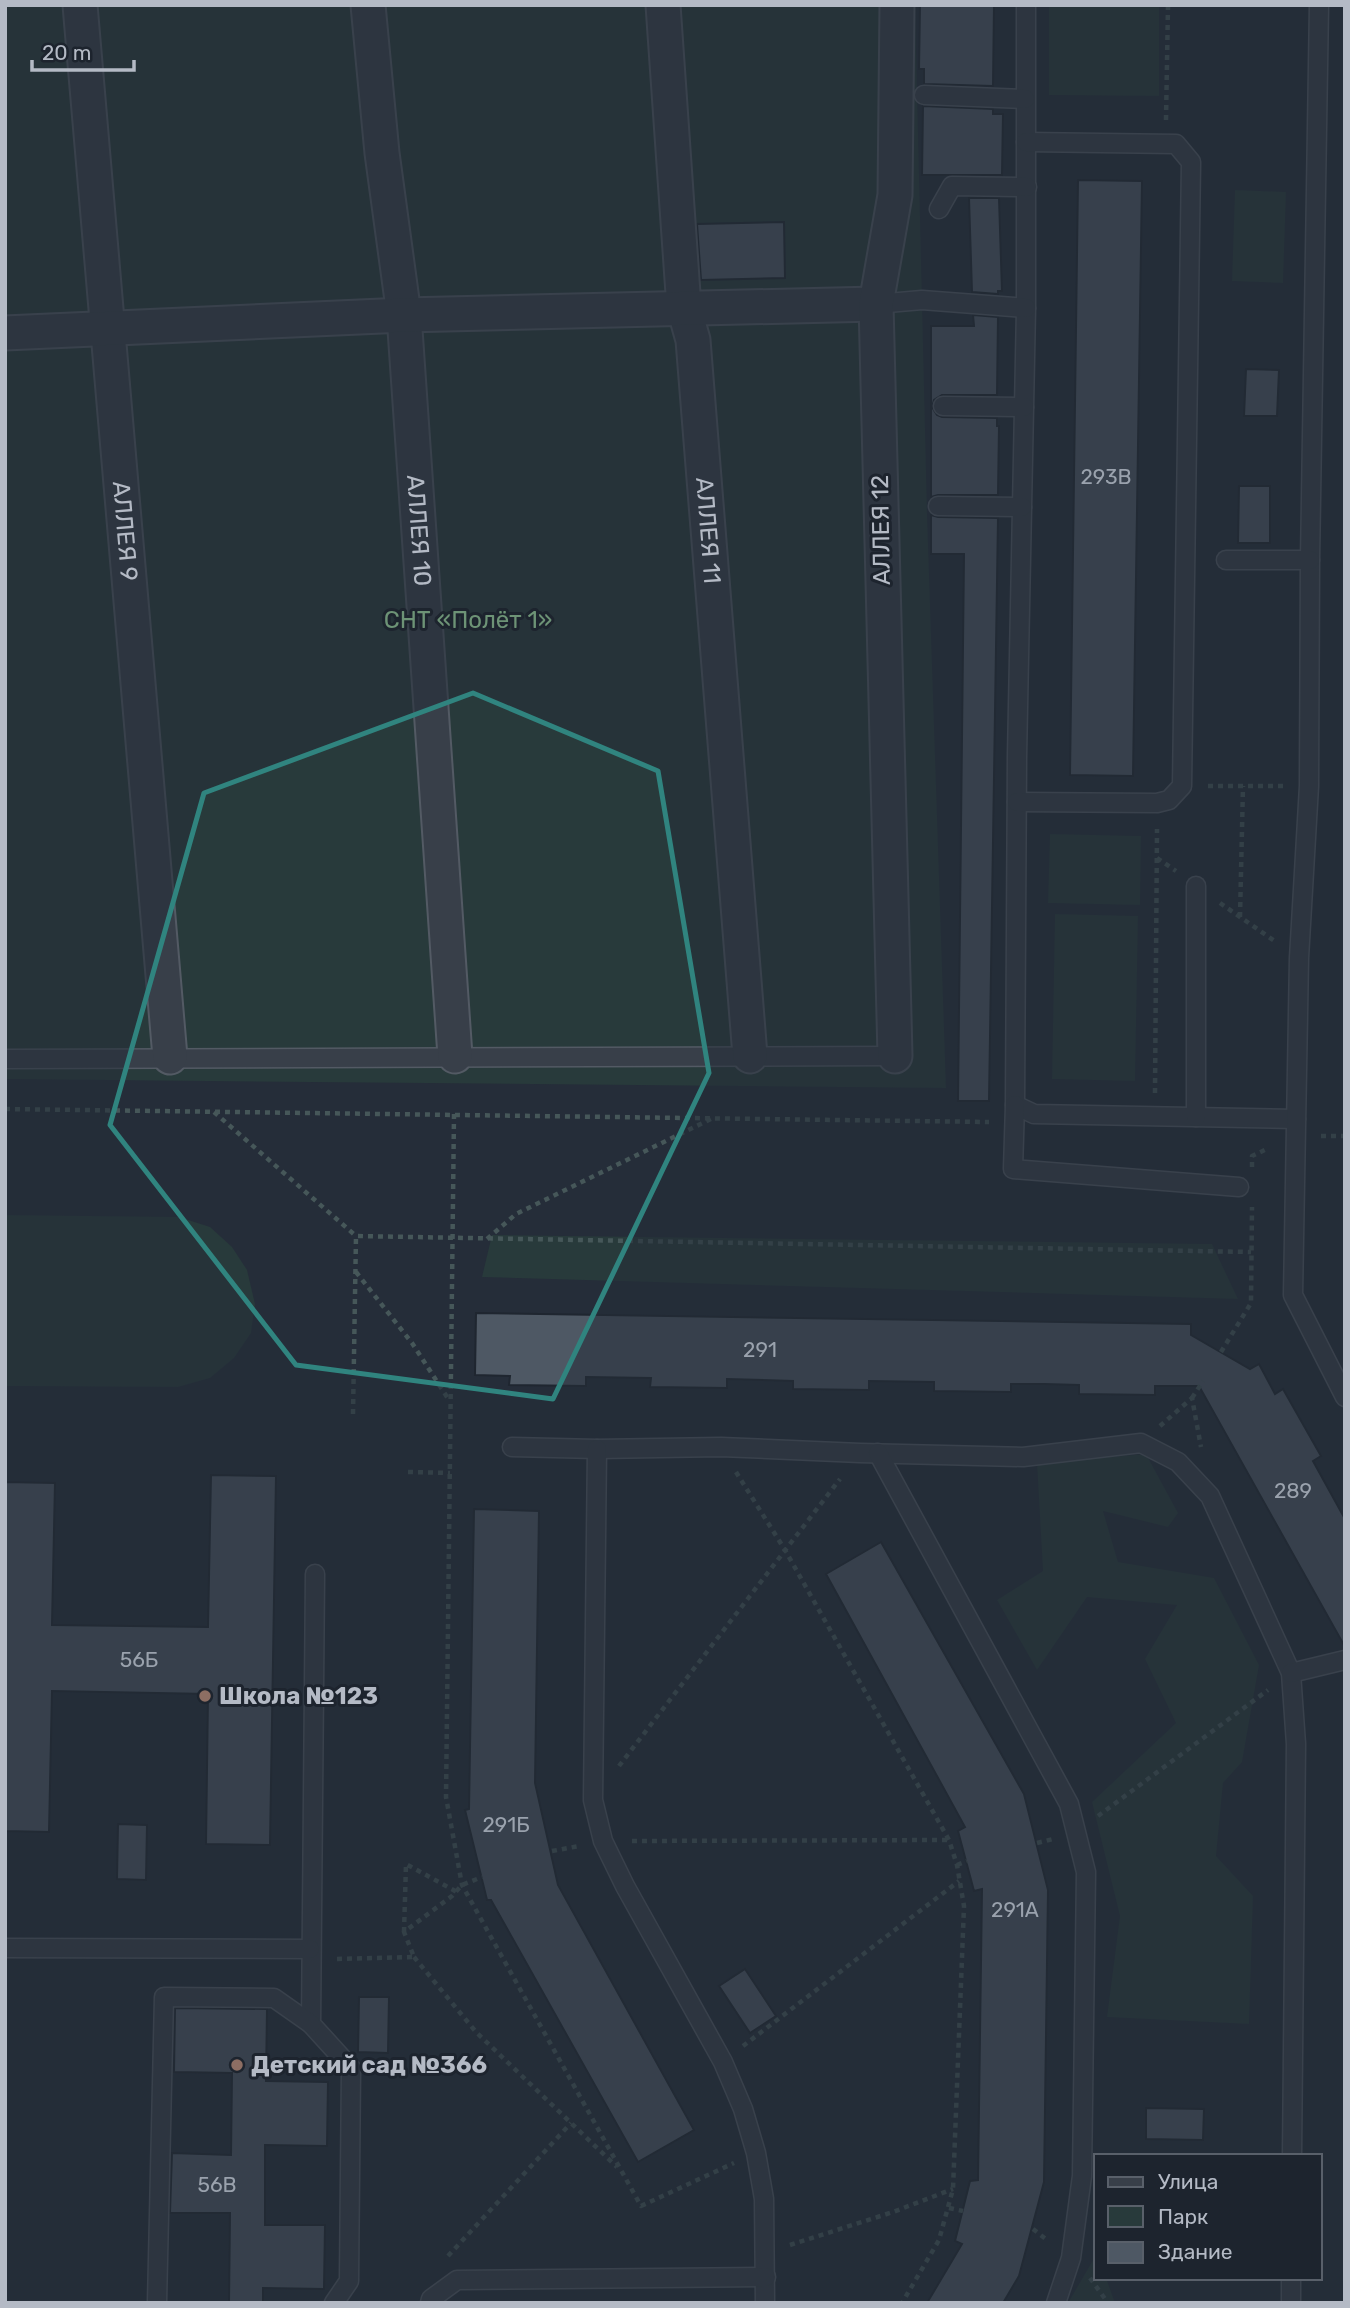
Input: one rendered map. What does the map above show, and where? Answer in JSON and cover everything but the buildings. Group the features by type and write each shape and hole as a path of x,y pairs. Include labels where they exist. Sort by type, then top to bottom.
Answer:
{"street":[{"name":"АЛЛЕЯ 9","path":"80,5 170,1057"},
{"name":"АЛЛЕЯ 10","path":"368,5 383,153 404,315 455,1056"},
{"name":"АЛЛЕЯ 11","path":"663,5 684,308 694,340 750,1056"},
{"name":"АЛЛЕЯ 12","path":"895,1056 876,304 895,195 897,5"},
{"path":"5,333 404,315 876,304"}],"lane":[{"path":"1026,5 1026,308 1013,1169 1239,1187"},
{"path":"1319,5 1308,786 1299,958 1293,1295 1345,1397"},
{"path":"924,95 1026,99"},
{"path":"1017,803 1157,803 1169,800 1182,786 1191,162 1177,144 1026,142"},
{"path":"939,209 952,186 1027,187"},
{"path":"876,304 922,300 1026,308"},
{"path":"943,406 1024,407"},
{"path":"938,506 1022,507"},
{"path":"1226,560 1310,560"},
{"path":"1196,886 1196,1117"},
{"path":"5,1059 895,1056"},
{"path":"1014,1113 1296,1119"},
{"path":"512,1447 721,1447 1023,1457 1141,1443 1178,1462 1210,1496 1291,1673 1296,1744 1292,2154"},
{"path":"597,1448 593,1800 603,1842 723,2062 743,2109 756,2153 764,2199 765,2303"},
{"path":"878,1453 1069,1804 1086,1872 1089,2176 1071,2258 1056,2303"},
{"path":"311,2024 315,1574"},
{"path":"1291,1673 1345,1660"},
{"path":"5,1948 310,1949"},
{"path":"157,2303 164,1997 274,1998 311,2024 351,2068 349,2281 334,2303"},
{"path":"430,2303 431,2299 457,2280 766,2277"},
{"path":"1291,2280 1291,2303"}],"path":[{"path":"1182,786 1308,786"},
{"path":"1240,917 1242,786"},
{"path":"1157,858 1299,958"},
{"path":"5,1109 714,1118 1014,1113"},
{"path":"214,1112 356,1236 1251,1252"},
{"path":"454,1114 446,1797 462,1885 641,2206 756,2153"},
{"path":"486,1240 516,1214 714,1118"},
{"path":"353,1414 356,1236"},
{"path":"355,1271 412,1343 450,1402"},
{"path":"1221,1352 1248,1309"},
{"path":"1192,1398 1203,1381"},
{"path":"721,1447 785,1550 949,1840 957,1865 964,1906 953,2189 939,2240 902,2303"},
{"path":"593,1800 860,1453"},
{"path":"408,1472 450,1473"},
{"path":"1037,1843 1077,1832 1291,1673"},
{"path":"552,1851 603,1842 949,1840"},
{"path":"957,1865 967,1861"},
{"path":"457,1892 406,1864 404,1932 414,1957 475,2032 621,2170"},
{"path":"404,1932 457,1892 462,1885 482,1877"},
{"path":"723,2062 959,1881"},
{"path":"310,1949 328,1959 414,1957"},
{"path":"442,2263 571,2123"},
{"path":"766,2253 893,2212 953,2189"},
{"path":"949,2208 963,2211"}],"highlighted area":[{"path":"473,693 658,771 709,1073 553,1399 296,1365 110,1125 204,793"}],"green space":[{"name":"СНТ «Полёт 1»","path":"5,5 915,5 927,513 946,1088 5,1079"},
{"path":"1049,5 1159,5 1159,96 1049,95"},
{"path":"1235,190 1286,192 1283,283 1232,281"},
{"path":"1050,834 1141,836 1140,905 1048,903"},
{"path":"1055,914 1138,916 1135,1081 1052,1079"},
{"path":"5,1215 179,1217 210,1227 232,1247 247,1270 255,1304 251,1333 234,1358 210,1378 178,1387 5,1386"},
{"path":"492,1235 1212,1244 1238,1299 482,1277"},
{"path":"1146,1454 1178,1513 1168,1527 1103,1511 1118,1562 1214,1578 1259,1665 1242,1762 1223,1783 1216,1856 1253,1896 1249,2024 1107,2017 1120,1916 1092,1802 1176,1723 1145,1659 1177,1605 1087,1597 1037,1670 997,1600 1043,1571 1037,1463"},
{"path":"1094,2258 1094,2280 1107,2280 1115,2303 1068,2303"}],"place":[{"name":"Школа №123","path":"205,1696"},
{"name":"Детский сад №366","path":"237,2065"}]}
